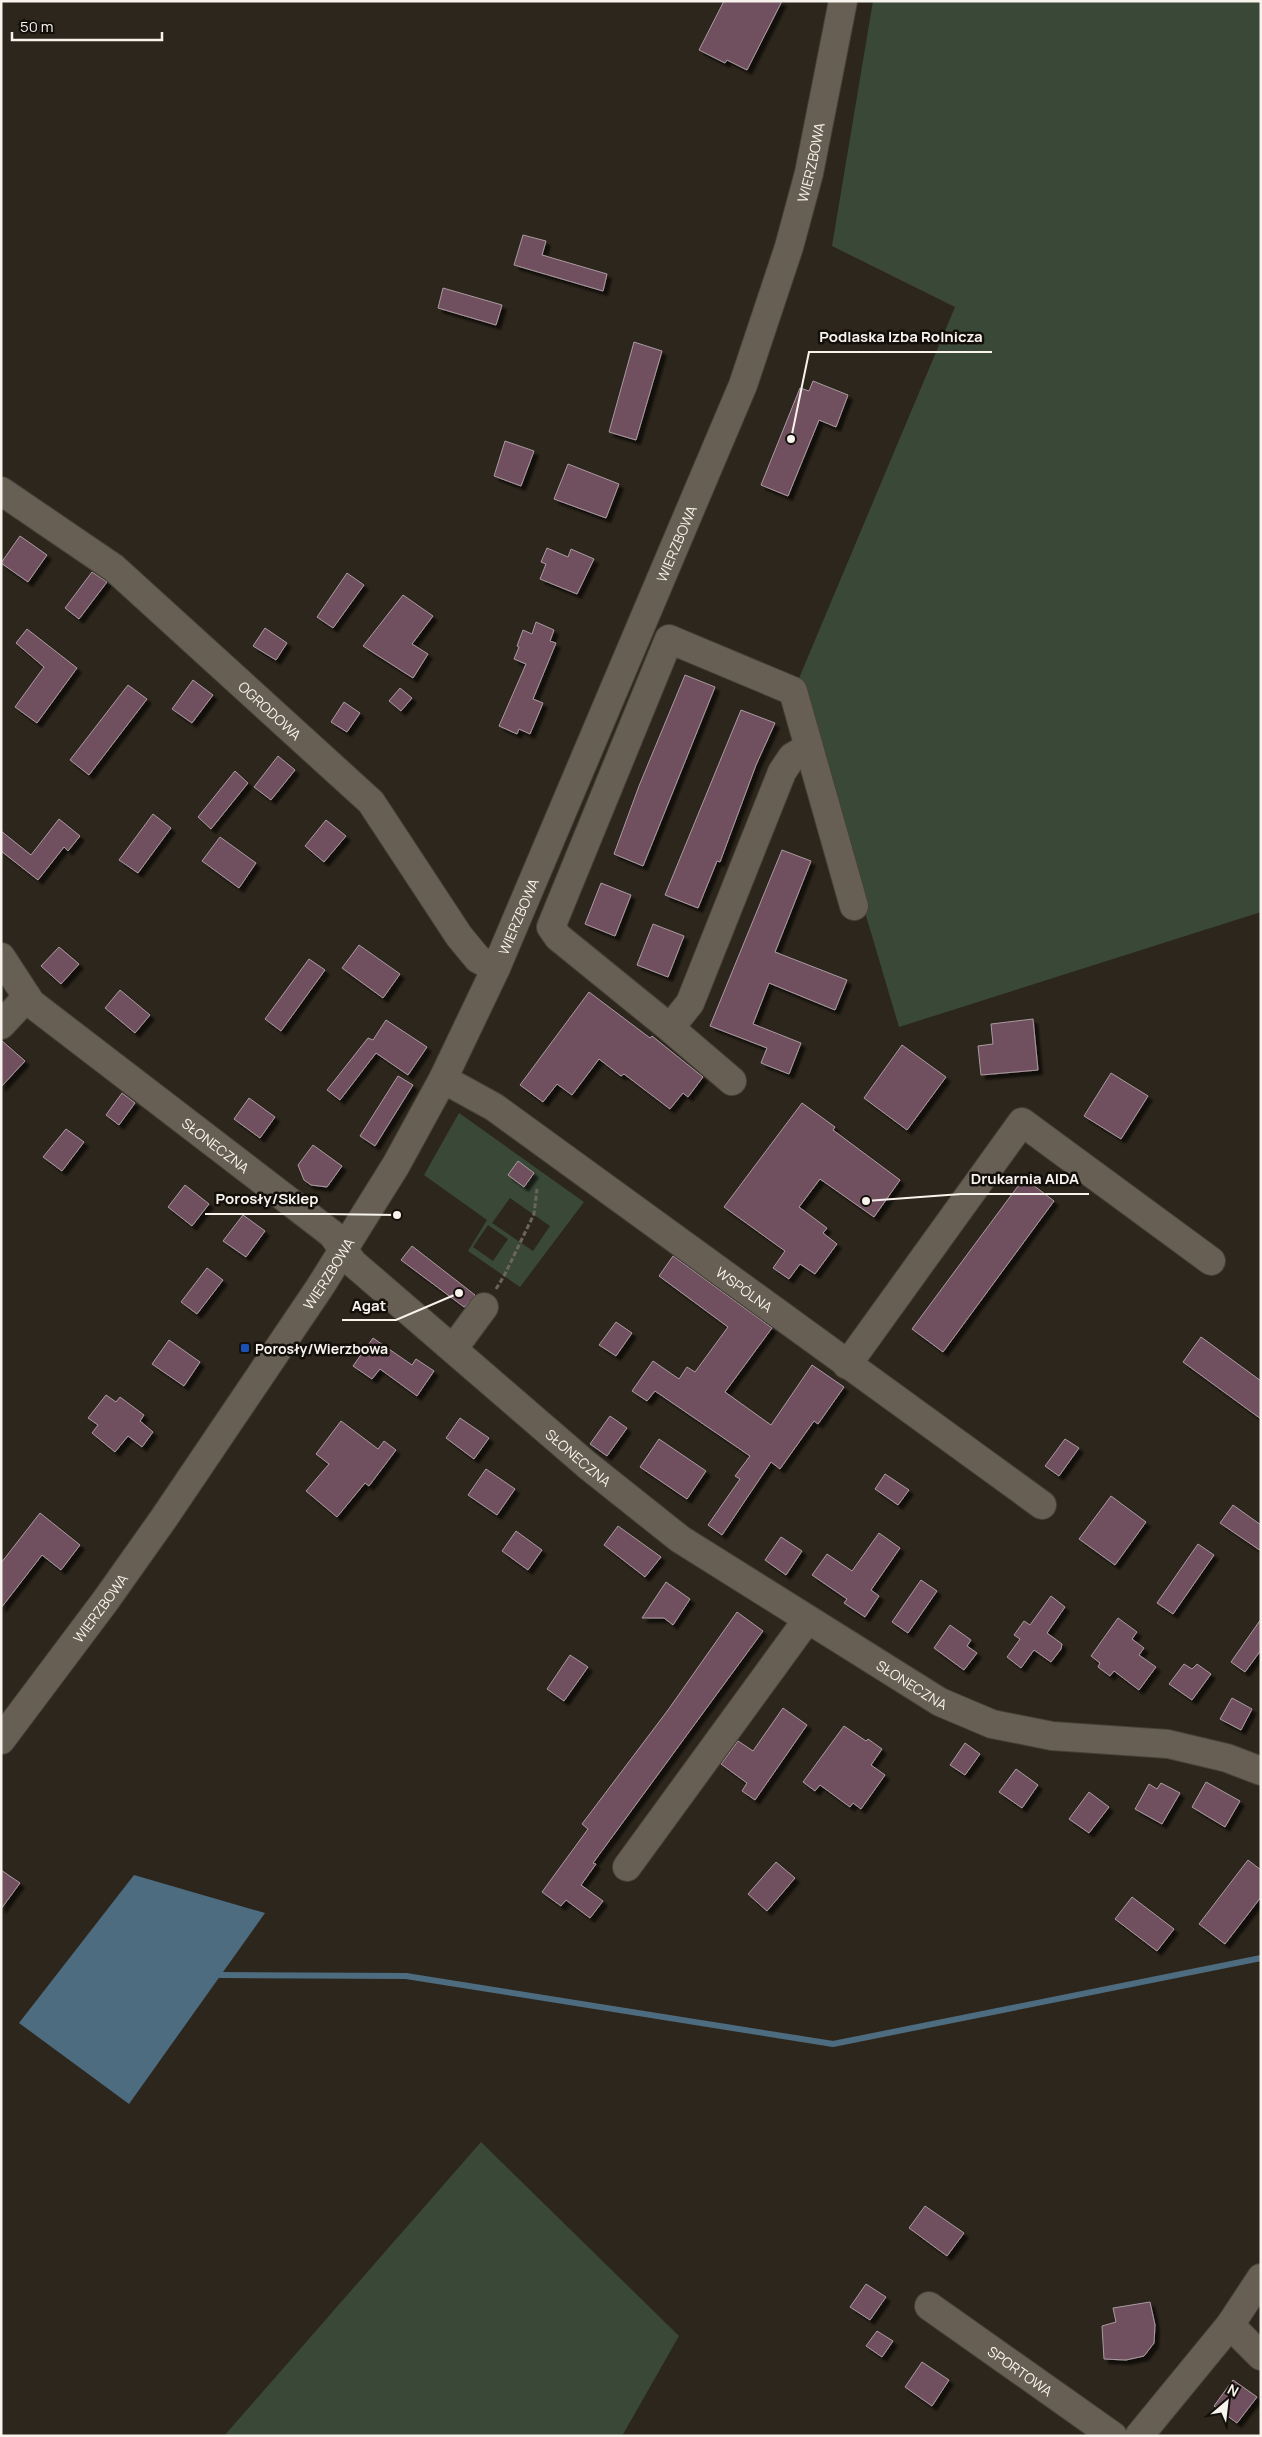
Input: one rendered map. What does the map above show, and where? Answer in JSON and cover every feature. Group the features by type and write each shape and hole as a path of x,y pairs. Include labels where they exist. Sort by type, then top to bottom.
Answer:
{"street":[{"name":"WIERZBOWA","path":"1,1740 106,1600 164,1518 344,1250 396,1165 443,1078 496,968 520,913 710,468 762,333 789,247 809,173 842,1"},
{"name":"OGRODOWA","path":"1,491 114,568 371,802 459,936 478,959 496,968"},
{"path":"641,627 793,691 854,906"},
{"path":"551,927 669,639"},
{"path":"670,1028 690,1003 782,772 792,757 809,746"},
{"path":"520,913 551,927 558,937 732,1081"},
{"name":"SŁONECZNA","path":"1,957 31,1003 332,1234 353,1263 587,1465 680,1539 940,1702 992,1724 1052,1736 1168,1744 1227,1758 1261,1771"},
{"path":"1,1025 28,997"},
{"name":"WSPÓLNA","path":"443,1078 494,1107 1042,1505"},
{"path":"847,1365 1022,1122 1211,1260"},
{"path":"453,1349 484,1307"},
{"path":"627,1867 807,1620"},
{"path":"1139,2436 1230,2326 1261,2278"},
{"name":"SPORTOWA","path":"929,2306 1113,2436"},
{"path":"1230,2326 1261,2356"}],"path":[{"path":"484,1307 504,1276 534,1214 537,1189"}],"green space":[{"path":"873,1 1261,1 1261,912 899,1027 797,683 955,307 832,246"},
{"path":"459,1113 584,1202 520,1287 468,1251 487,1220 424,1175","holes":["510,1198 550,1226 533,1251 492,1223","488,1225 508,1239 493,1261 473,1247"]},
{"path":"481,2142 679,2336 622,2436 224,2436"}],"water":[{"path":"134,1875 265,1913 129,2104 19,2023"}],"building":[{"path":"724,1 782,1 747,70 727,60 725,63 699,50"},
{"path":"523,235 546,241 542,255 607,274 603,291 514,265"},
{"path":"443,288 502,305 496,325 438,308"},
{"path":"634,342 662,351 636,440 609,432"},
{"path":"813,381 848,395 836,427 819,420 788,496 761,485 800,388 809,391"},
{"path":"505,441 534,451 521,486 494,476"},
{"path":"568,464 619,484 606,518 554,499"},
{"path":"20,536 47,555 28,582 1,563"},
{"path":"547,548 568,557 571,549 594,559 577,594 540,579 546,564 541,562"},
{"path":"92,572 107,582 79,619 65,608"},
{"path":"347,573 364,585 333,628 317,617"},
{"path":"403,595 433,616 412,644 428,654 413,678 363,646"},
{"path":"536,622 554,630 550,641 556,643 533,699 543,703 530,734 519,729 517,734 499,726 526,664 514,659 519,647 517,646 523,630 532,634"},
{"path":"265,628 287,643 276,660 253,646"},
{"path":"27,629 77,668 37,723 15,707 44,667 16,643"},
{"path":"685,675 715,687 643,866 614,854 639,786"},
{"path":"193,680 213,695 192,723 172,709"},
{"path":"128,685 147,699 89,775 70,760"},
{"path":"400,688 412,698 401,711 389,701"},
{"path":"344,702 360,713 347,732 331,722"},
{"path":"741,710 775,723 756,765 720,862 717,861 698,908 665,895"},
{"path":"278,756 295,770 271,800 254,787"},
{"path":"235,771 248,783 211,829 198,817"},
{"path":"153,814 171,828 138,873 119,860"},
{"path":"59,819 80,836 68,851 64,847 38,880 1,851 1,831 31,855"},
{"path":"326,820 346,836 324,862 305,846"},
{"path":"220,837 256,863 239,888 202,861"},
{"path":"782,850 811,861 775,952 847,980 835,1010 769,983 753,1024 801,1043 789,1074 761,1063 767,1048 710,1026"},
{"path":"601,883 631,895 615,936 585,924"},
{"path":"653,924 684,936 668,977 637,965"},
{"path":"359,945 400,974 383,998 342,968"},
{"path":"59,947 79,964 61,984 41,966"},
{"path":"309,959 325,970 281,1031 265,1019"},
{"path":"120,990 150,1015 135,1033 105,1008"},
{"path":"589,992 650,1038 652,1036 703,1077 688,1097 683,1093 670,1109 624,1074 621,1076 599,1059 572,1095 557,1084 543,1102 520,1085"},
{"path":"1033,1019 1038,1070 981,1075 978,1046 993,1044 991,1024"},
{"path":"386,1020 427,1047 408,1075 376,1053 340,1100 327,1090 368,1038 373,1040"},
{"path":"1,1040 25,1061 1,1087"},
{"path":"902,1045 946,1077 907,1130 864,1098"},
{"path":"1111,1073 1148,1096 1121,1139 1084,1116"},
{"path":"398,1076 413,1085 375,1146 360,1136"},
{"path":"122,1093 135,1103 119,1125 106,1115"},
{"path":"249,1098 275,1117 260,1138 234,1119"},
{"path":"802,1103 835,1127 833,1130 900,1180 874,1217 820,1179 799,1207 827,1228 823,1233 837,1244 815,1274 800,1264 789,1279 773,1268 785,1251 724,1207"},
{"path":"66,1129 84,1142 62,1171 43,1157"},
{"path":"313,1145 342,1166 327,1187 311,1185 304,1180 298,1165"},
{"path":"518,1161 534,1173 524,1187 508,1175"},
{"path":"1024,1178 1054,1201 943,1352 912,1329"},
{"path":"185,1185 209,1204 192,1226 168,1207"},
{"path":"243,1215 265,1231 246,1257 223,1241"},
{"path":"412,1246 475,1295 466,1306 464,1307 401,1260"},
{"path":"673,1256 772,1328 725,1392 771,1425 812,1365 844,1387 818,1424 814,1421 780,1469 771,1462 722,1535 708,1525 740,1479 735,1476 750,1456 655,1391 647,1401 632,1391 653,1361 679,1379 687,1367 695,1372 728,1327 659,1276"},
{"path":"207,1268 223,1280 197,1314 181,1302"},
{"path":"616,1322 632,1333 616,1356 599,1345"},
{"path":"1201,1337 1261,1381 1261,1419 1183,1362"},
{"path":"373,1338 412,1365 416,1359 434,1371 417,1396 380,1369 372,1379 353,1366"},
{"path":"169,1340 200,1362 184,1386 152,1364"},
{"path":"106,1395 116,1402 120,1397 144,1415 140,1421 153,1432 142,1447 128,1436 115,1452 92,1433 98,1425 88,1418"},
{"path":"610,1416 627,1428 607,1456 590,1444"},
{"path":"460,1418 489,1438 474,1459 446,1438"},
{"path":"341,1421 378,1449 384,1441 396,1450 369,1486 365,1483 337,1517 306,1491 329,1464 316,1454"},
{"path":"659,1439 706,1471 687,1499 640,1467"},
{"path":"1065,1439 1079,1448 1059,1476 1045,1466"},
{"path":"486,1469 515,1489 497,1515 468,1495"},
{"path":"885,1474 909,1490 898,1505 875,1489"},
{"path":"1111,1496 1146,1522 1115,1565 1079,1539"},
{"path":"1233,1505 1261,1525 1261,1551 1220,1523"},
{"path":"40,1513 80,1545 61,1570 42,1555 1,1608 1,1563"},
{"path":"618,1526 661,1557 645,1577 604,1545"},
{"path":"516,1531 542,1550 528,1570 502,1551"},
{"path":"879,1533 900,1548 871,1590 879,1596 865,1617 844,1603 847,1599 812,1575 827,1554 852,1571"},
{"path":"781,1537 802,1551 786,1575 765,1560"},
{"path":"1198,1544 1214,1555 1173,1614 1157,1603"},
{"path":"921,1580 937,1591 908,1633 892,1622"},
{"path":"666,1582 690,1599 673,1625 664,1618 642,1618"},
{"path":"1051,1596 1065,1607 1047,1633 1062,1644 1061,1649 1051,1662 1034,1650 1021,1668 1007,1657 1020,1639 1014,1635 1024,1621 1030,1625"},
{"path":"737,1612 763,1631 593,1863 596,1864 581,1885 603,1901 590,1918 566,1900 561,1906 542,1892 588,1829 582,1824 668,1710"},
{"path":"1118,1618 1137,1632 1132,1639 1144,1648 1139,1655 1156,1667 1139,1690 1114,1671 1110,1676 1098,1667 1100,1663 1091,1656"},
{"path":"1261,1619 1261,1650 1245,1672 1231,1662"},
{"path":"950,1625 971,1640 967,1646 977,1653 964,1670 934,1648"},
{"path":"570,1655 588,1667 564,1701 547,1689"},
{"path":"1184,1664 1192,1669 1197,1664 1211,1674 1192,1700 1169,1684"},
{"path":"1232,1698 1252,1709 1241,1730 1220,1719"},
{"path":"783,1708 807,1725 755,1800 742,1791 747,1783 721,1764 738,1741 753,1751"},
{"path":"844,1726 882,1749 871,1765 885,1775 861,1809 853,1803 850,1807 820,1785 815,1791 803,1782"},
{"path":"965,1743 980,1754 965,1775 950,1765"},
{"path":"1016,1769 1038,1785 1022,1808 999,1792"},
{"path":"1206,1782 1240,1801 1225,1827 1192,1807"},
{"path":"1161,1783 1180,1793 1162,1824 1135,1809 1149,1784 1157,1789"},
{"path":"1089,1792 1109,1807 1089,1833 1069,1819"},
{"path":"1248,1860 1261,1870 1261,1897 1225,1944 1199,1924"},
{"path":"776,1862 795,1878 767,1911 748,1894"},
{"path":"1,1870 20,1883 1,1909"},
{"path":"1132,1897 1174,1929 1157,1951 1115,1919"},
{"path":"925,2206 964,2233 947,2256 909,2228"},
{"path":"866,2284 886,2297 870,2320 850,2307"},
{"path":"1150,2302 1155,2325 1154,2343 1144,2356 1126,2360 1104,2359 1102,2326 1116,2322 1113,2308"},
{"path":"877,2331 893,2341 882,2357 866,2346"},
{"path":"922,2362 949,2380 932,2406 905,2387"},
{"path":"1233,2380 1257,2397 1237,2423 1214,2406"}],"waterway":[{"path":"220,1975 406,1976 833,2044 1261,1958"}],"place":[{"name":"Podlaska Izba Rolnicza","path":"791,439"},
{"name":"Drukarnia AIDA","path":"866,1201"},
{"name":"Porosły/Sklep","path":"397,1215"},
{"name":"Agat","path":"459,1293"},
{"name":"Porosły/Wierzbowa","path":"245,1348"}]}
